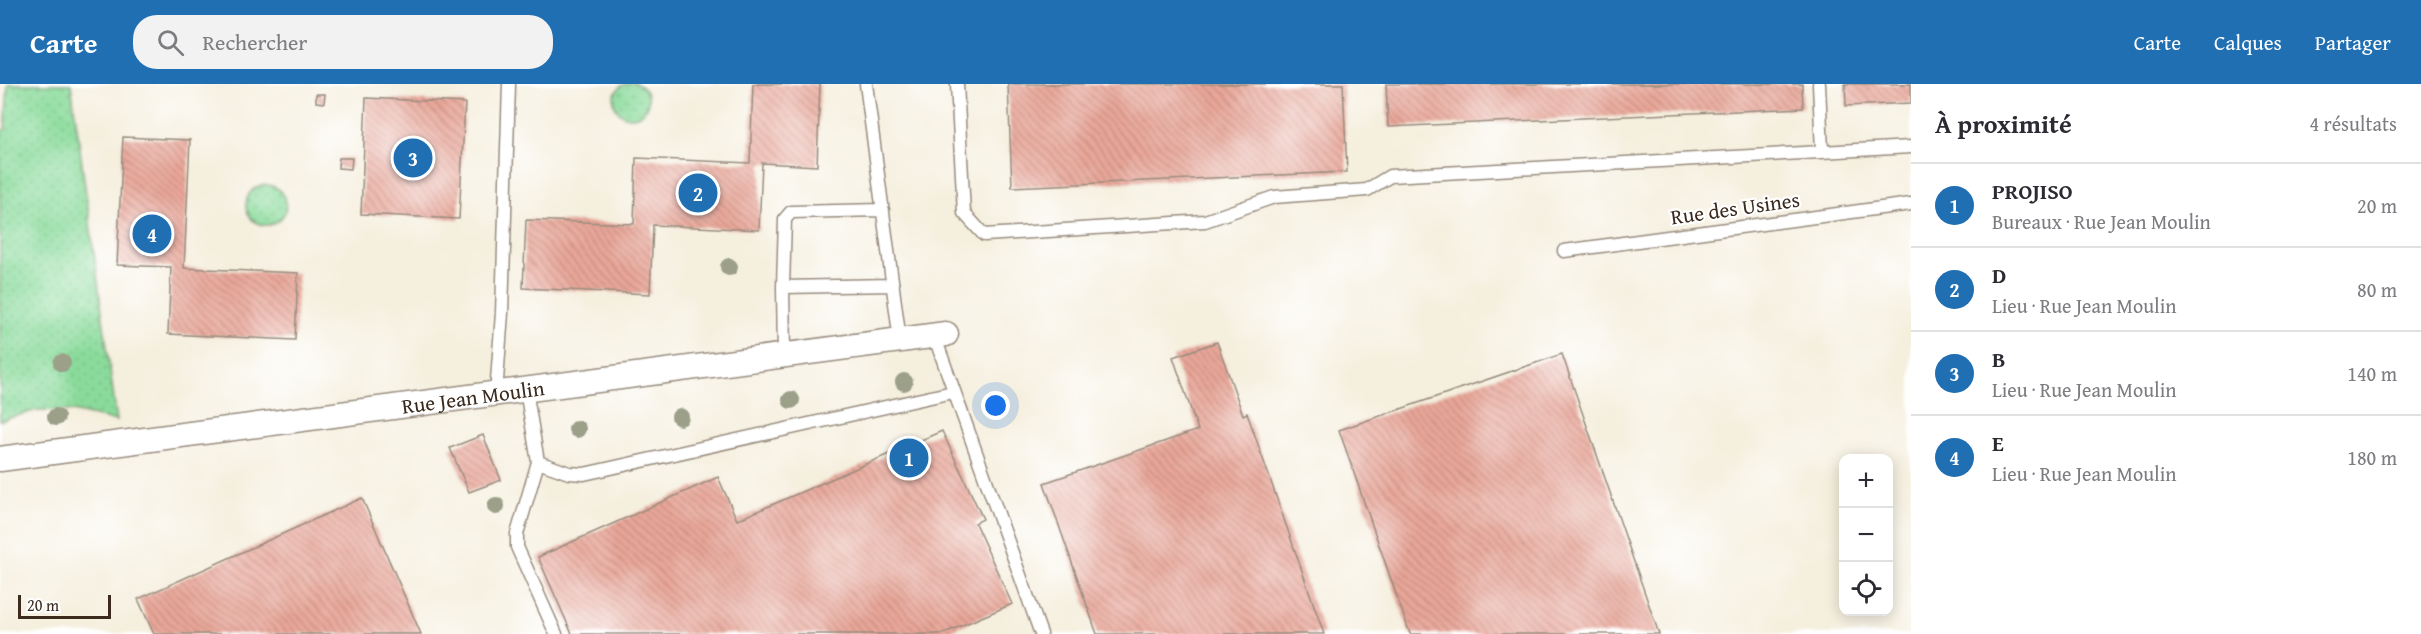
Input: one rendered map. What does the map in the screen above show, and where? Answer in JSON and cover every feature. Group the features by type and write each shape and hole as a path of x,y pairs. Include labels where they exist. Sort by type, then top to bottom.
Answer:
{"street":[{"name":"Rue Jean Moulin","path":"0,459 940,335"}],"lane":[{"path":"496,394 509,84"},
{"path":"866,84 900,341"},
{"path":"957,84 964,213 984,235 1205,220 1274,197 1367,190 1390,176 1911,147"},
{"path":"1819,84 1822,152"},
{"name":"Rue des Usines","path":"1564,251 1911,204"},
{"path":"784,356 785,219 791,212 883,210"},
{"path":"783,287 893,285"},
{"path":"940,335 953,392 1041,634"},
{"path":"526,390 538,462 517,534 517,547 556,634"},
{"path":"538,462 569,473 584,474 953,392"}],"green space":[{"path":"631,83 643,88 648,100 643,112 631,117 619,112 614,100 619,88"},
{"path":"8,84 71,84 117,421 73,411 37,410 0,421 0,131 5,130"},
{"path":"266,185 274,186 280,191 285,197 285,213 280,219 274,224 266,225 258,224 252,219 247,213 246,205 247,197 252,191 258,186"}],"building":[{"path":"753,84 820,84 817,166 762,163 759,230 653,225 650,294 523,288 526,220 634,224 636,158 750,163"},
{"path":"1008,84 1343,84 1347,172 1012,187"},
{"path":"1386,84 1802,84 1803,108 1388,127"},
{"path":"1845,84 1911,84 1911,103 1846,106"},
{"path":"316,94 325,94 324,103 316,102"},
{"path":"366,98 465,103 459,219 361,214"},
{"path":"123,137 190,140 184,268 298,273 295,340 168,334 171,267 117,265"},
{"path":"339,158 352,158 351,169 338,168"},
{"path":"1217,342 1243,415 1247,413 1324,634 1097,634 1044,483 1198,430 1173,357"},
{"path":"1562,354 1659,634 1410,634 1339,430"},
{"path":"942,431 983,519 975,523 1012,604 942,634 572,634 538,557 718,477 737,520"},
{"path":"483,435 501,480 469,492 450,448"},
{"path":"362,498 421,634 154,634 138,599"}],"place":[{"name":"B","path":"413,158"},
{"name":"D","path":"698,193"},
{"name":"E","path":"152,234"},
{"name":"PROJISO","path":"909,458"}]}
